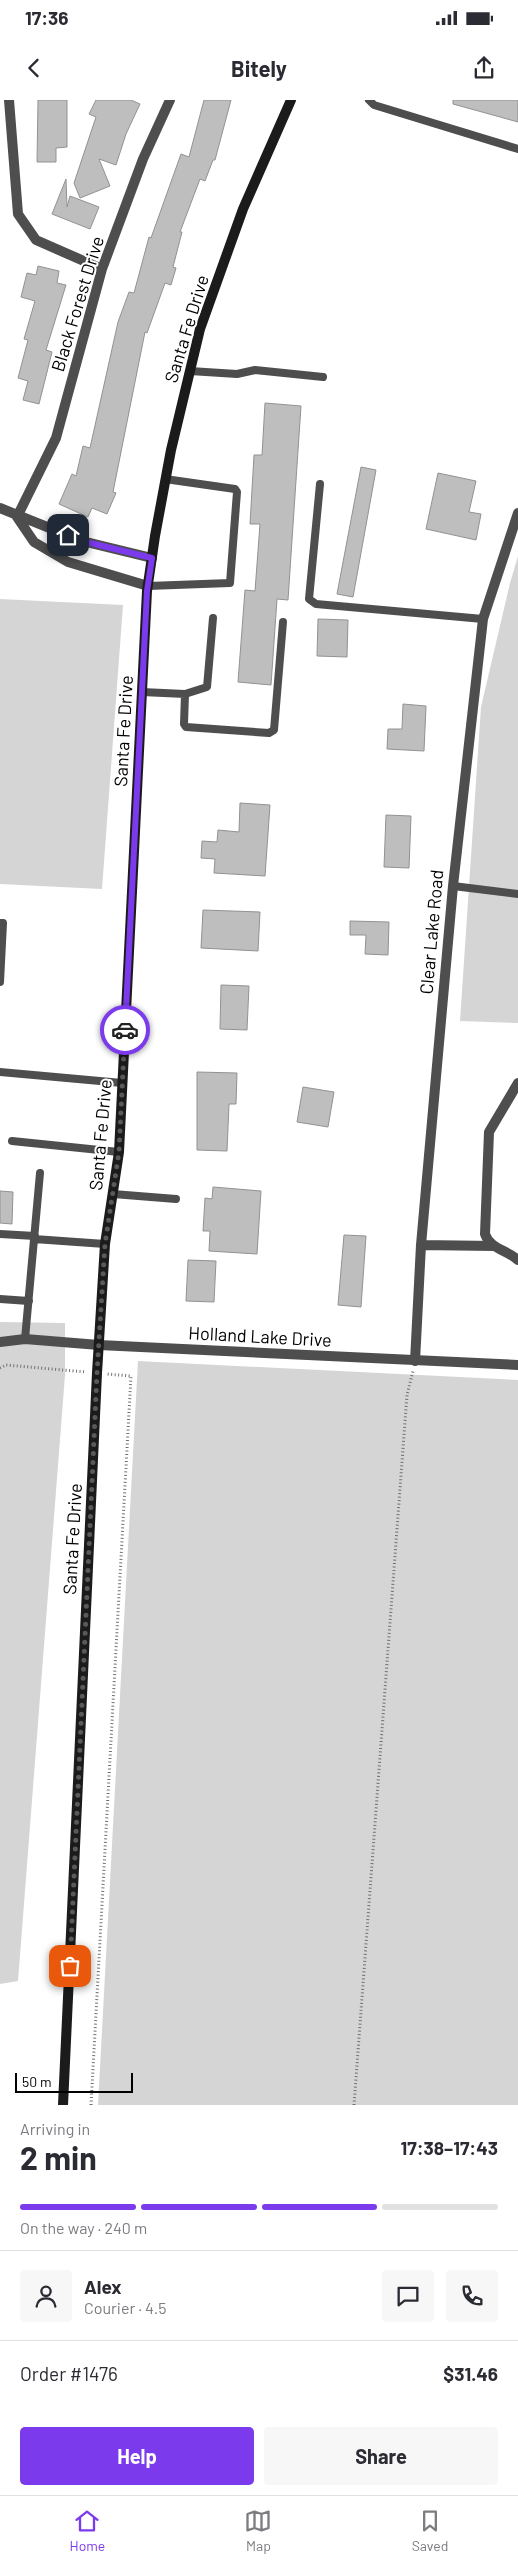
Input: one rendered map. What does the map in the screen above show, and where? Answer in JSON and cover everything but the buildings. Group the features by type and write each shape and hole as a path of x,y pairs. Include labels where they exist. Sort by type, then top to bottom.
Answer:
{"main road":[{"name":"Santa Fe Drive","path":"63,2105 97,1373 105,1244 119,1152 148,586 165,479 200,329 243,209 291,100"}],"street":[{"path":"9,100 18,214 36,240 102,269"},
{"name":"Black Forest Drive","path":"17,516 56,438 102,269 143,159 170,100"},
{"path":"0,508 82,541 152,558"},
{"name":"Clear Lake Road","path":"415,1361 422,1245 453,886 483,619 518,515"},
{"path":"17,516 34,542 68,562 148,586"},
{"path":"518,1083 489,1132 485,1234 487,1241 518,1260"},
{"path":"422,1245 494,1246"},
{"name":"Holland Lake Drive","path":"0,1342 25,1339 99,1346 518,1365"}],"lane":[{"path":"369,100 374,105 518,149"},
{"path":"190,371 237,374 255,370 323,377"},
{"path":"148,586 230,583 236,489 165,479"},
{"path":"320,484 309,599 316,604 483,619"},
{"path":"142,692 185,694 207,687 213,618"},
{"path":"185,694 184,724 186,727 269,733 274,730 284,622"},
{"path":"453,886 518,894"},
{"path":"0,923 3,923 0,982"},
{"path":"0,1072 122,1083"},
{"path":"12,1141 119,1152"},
{"path":"25,1339 40,1173"},
{"path":"113,1194 176,1200"},
{"path":"0,1234 105,1244"},
{"path":"0,1299 29,1301"}],"path":[{"path":"354,2105 407,1395 415,1361"},
{"path":"0,1368 6,1365 131,1376 91,2105"}],"shaded area":[{"path":"518,556 518,1023 460,1021 481,707"},
{"path":"0,599 123,605 102,889 0,884"},
{"path":"0,1322 65,1323 65,1375 18,1981 0,1984"},
{"path":"138,1361 518,1380 518,2105 98,2105"}],"way so far":[{"path":"70,1966 97,1373 105,1244 119,1152 125,1030"}],"route":[{"path":"68,535 82,541 152,558 147,591 125,1030"}]}
